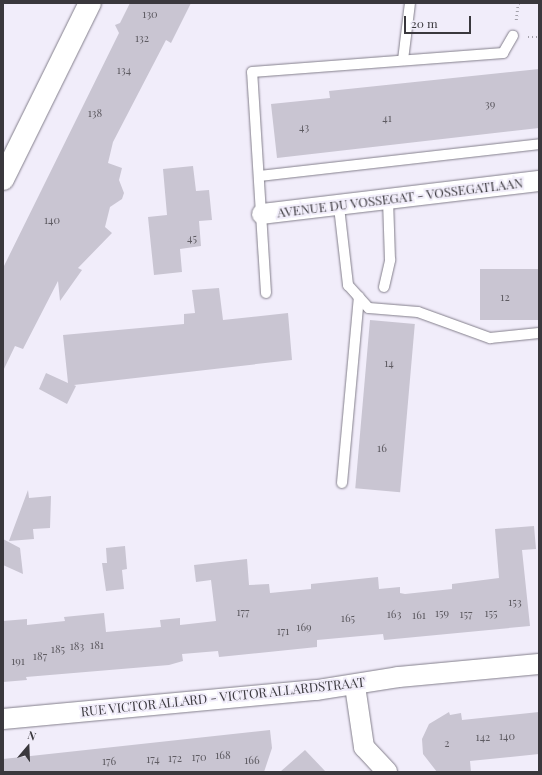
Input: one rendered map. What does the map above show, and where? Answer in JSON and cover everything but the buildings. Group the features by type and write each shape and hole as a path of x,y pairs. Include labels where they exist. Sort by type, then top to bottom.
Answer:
{"street":[{"path":"3,179 90,3"},
{"name":"AVENUE DU VOSSEGAT - VOSSEGATLAAN","path":"262,214 339,207 539,181"},
{"name":"RUE VICTOR ALLARD - VICTOR ALLARDSTRAAT","path":"3,719 355,686 398,677 539,664"},
{"path":"355,686 364,747 388,772"}],"lane":[{"path":"403,60 410,3"},
{"path":"266,293 260,176 252,72 503,53 513,36"},
{"path":"260,176 539,144"},
{"path":"384,286 390,260 388,200"},
{"path":"339,207 348,285 370,308 418,312 490,338 539,333"},
{"path":"342,483 358,297"}]}
